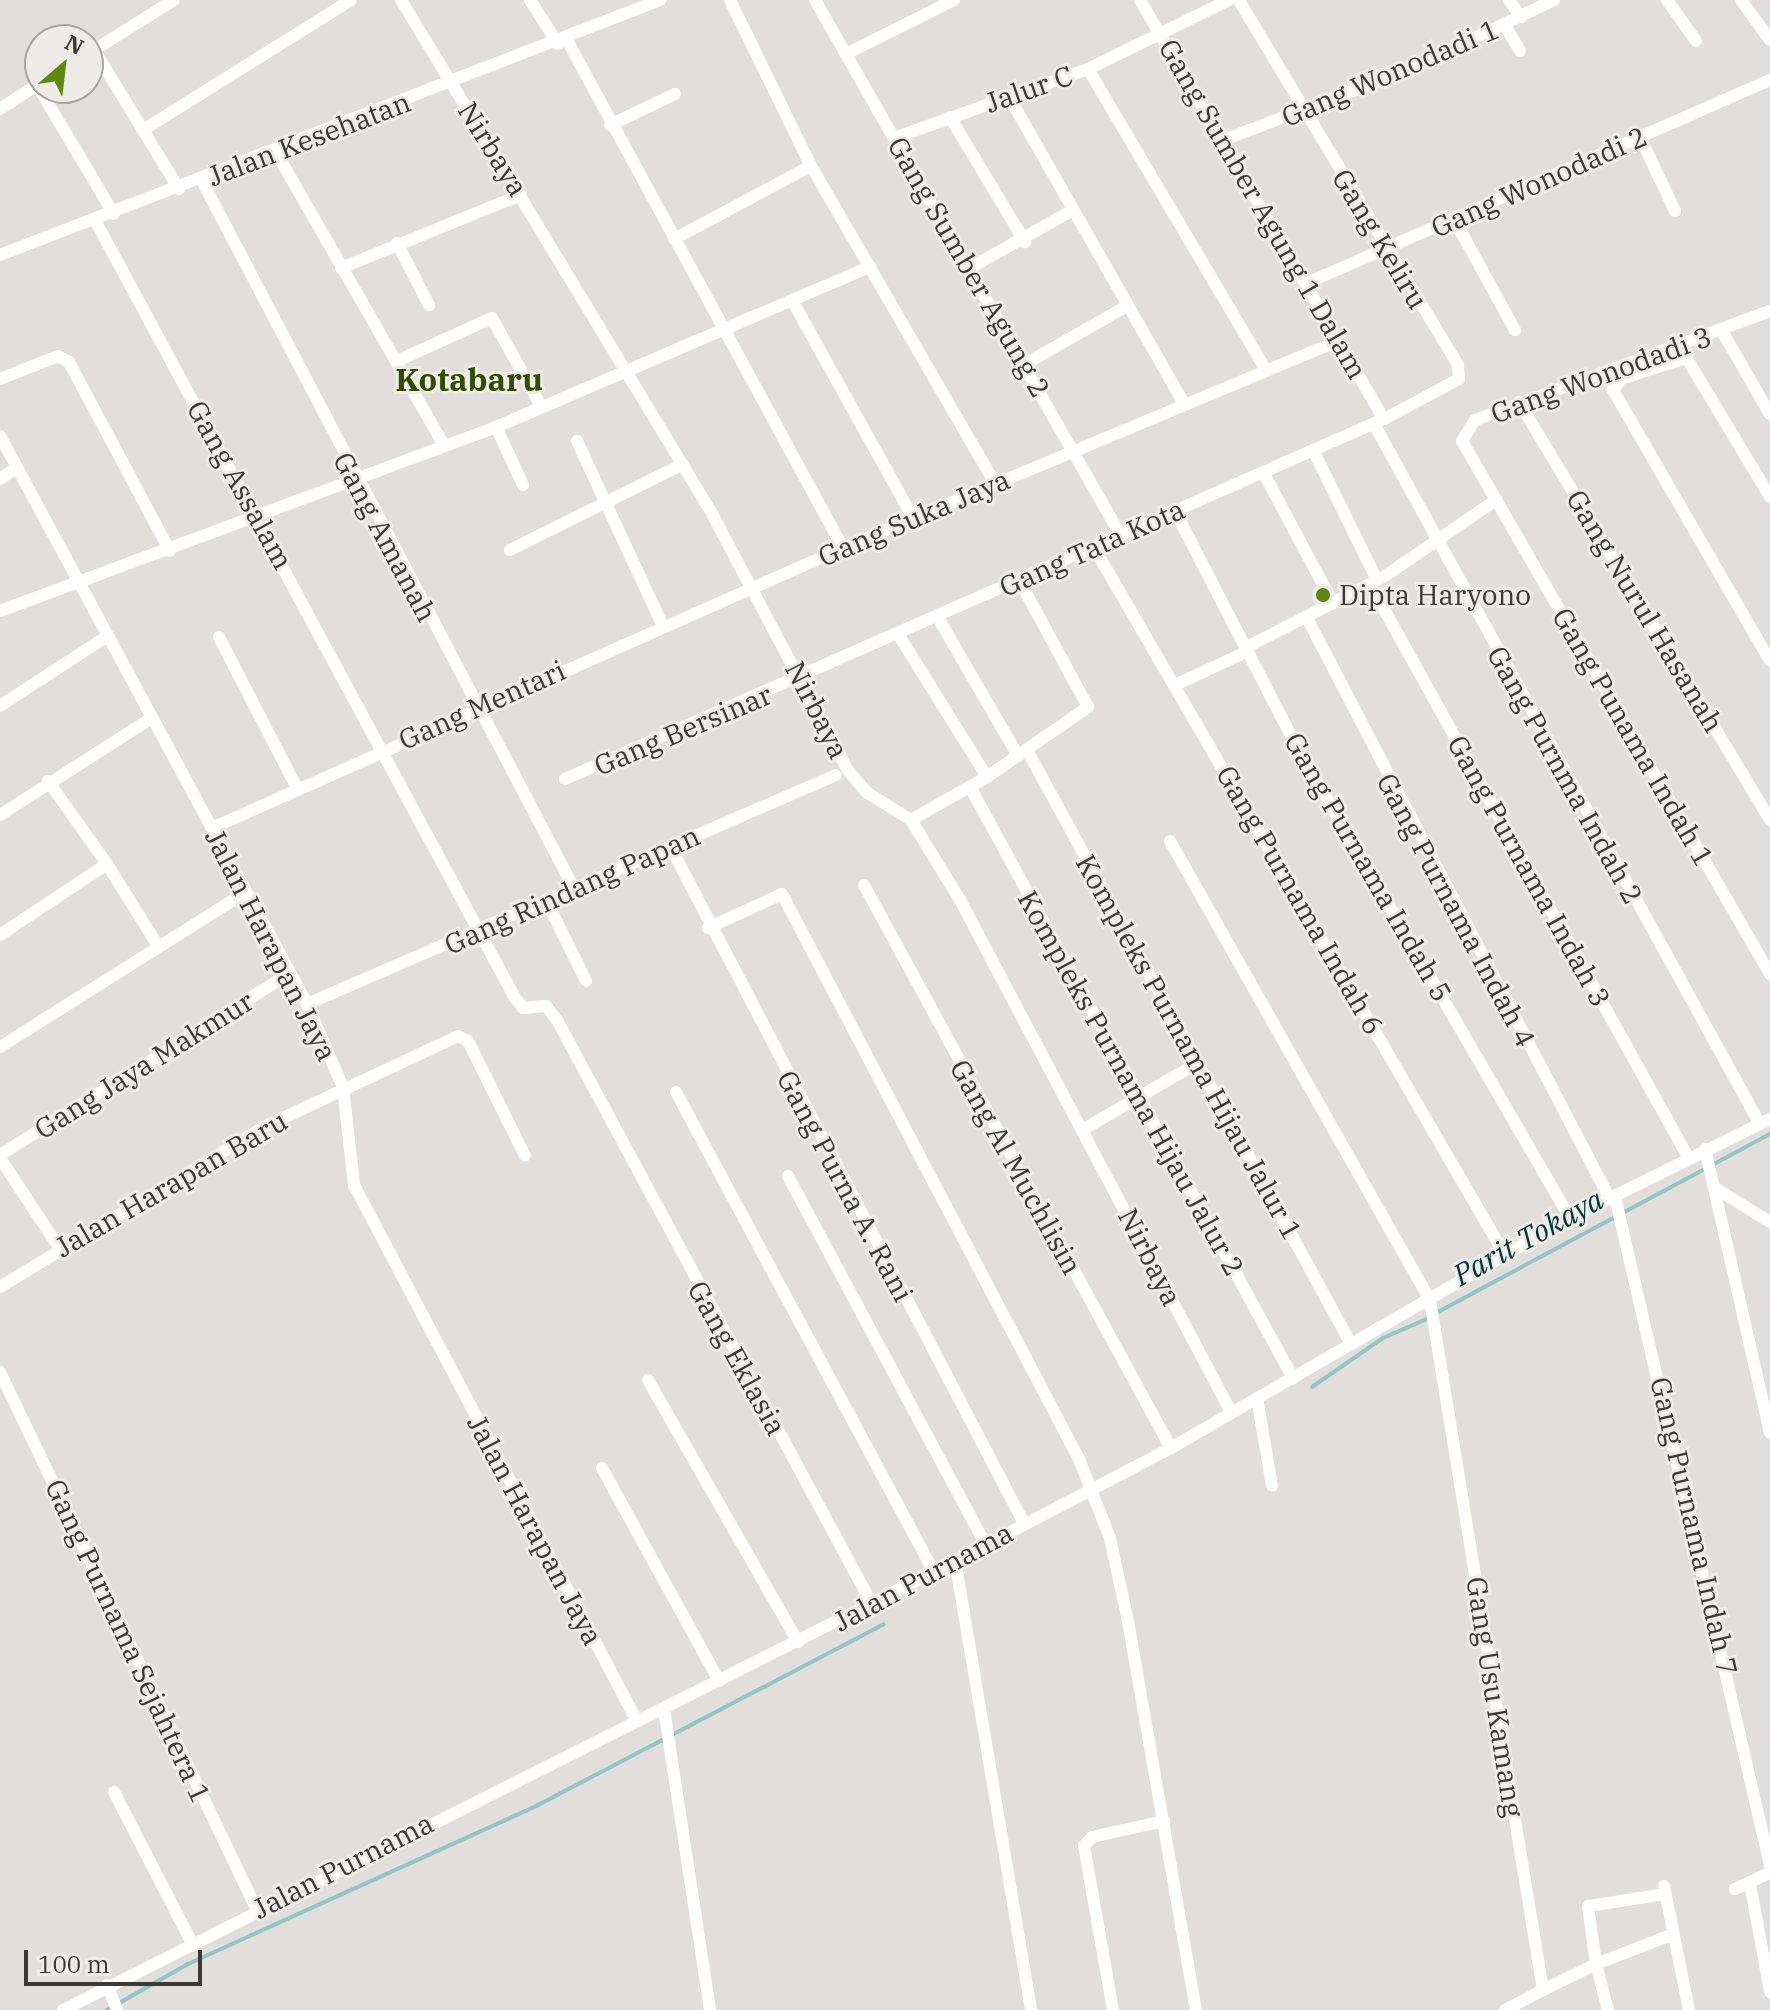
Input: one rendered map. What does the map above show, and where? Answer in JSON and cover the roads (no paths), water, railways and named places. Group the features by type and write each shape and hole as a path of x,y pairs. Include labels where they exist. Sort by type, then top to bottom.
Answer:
{"street":[{"path":"104,44 174,0"},
{"path":"143,130 351,0"},
{"name":"Nirbaya","path":"401,0 754,586 801,680 841,772 911,820 1084,1129 1231,1412"},
{"path":"530,0 562,42 610,125 843,548"},
{"name":"Jalan Kesehatan","path":"0,255 96,222 201,179 453,85 562,42 643,3 660,0"},
{"path":"730,0 811,166 995,484"},
{"name":"Gang Sumber Agung 2","path":"815,0 1027,363 1120,534"},
{"path":"846,54 954,0"},
{"name":"Gang Sumber Agung 1 Dalam","path":"1140,0 1340,340 1379,422"},
{"name":"Jalur C","path":"894,138 1088,69 1162,37 1229,0"},
{"name":"Gang Keliru","path":"1239,0 1307,110 1384,251 1458,365"},
{"path":"1509,0 1521,17"},
{"name":"Gang Wonodadi 1","path":"1223,140 1307,110 1505,25 1554,0"},
{"path":"1667,0 1696,41"},
{"path":"1741,0 1770,40"},
{"path":"1505,25 1520,51"},
{"path":"1088,69 1266,370"},
{"path":"104,72 179,189"},
{"name":"Gang Wonodadi 2","path":"1307,283 1770,80"},
{"path":"0,109 24,93"},
{"path":"610,125 675,94"},
{"path":"1008,95 1184,404"},
{"path":"50,104 114,214"},
{"path":"950,117 1025,242"},
{"path":"1640,137 1675,211"},
{"path":"276,152 341,268 399,360 444,445"},
{"path":"674,239 811,166"},
{"name":"Gang Amanah","path":"201,179 354,479 576,892"},
{"path":"341,268 521,195"},
{"path":"970,268 1025,242 1073,210"},
{"path":"1454,219 1515,330"},
{"name":"Gang Assalam","path":"96,222 479,931"},
{"path":"397,243 429,305"},
{"path":"0,611 258,519 354,479 496,427 870,267"},
{"path":"793,302 913,518"},
{"path":"1027,363 1127,306"},
{"name":"Gang Wonodadi 3","path":"1496,500 1463,433 1519,402 1683,352 1770,311"},
{"path":"399,360 492,318 541,406"},
{"path":"1722,331 1770,414"},
{"name":"Gang Suka Jaya","path":"754,586 1340,340"},
{"path":"1770,497 1683,352 1621,379 1613,390 1770,661"},
{"path":"0,379 58,356 69,362 170,551"},
{"name":"Gang Tata Kota","path":"801,680 1093,546 1379,422 1459,379 1458,365"},
{"name":"Gang Nurul Hasanah","path":"1519,402 1770,820"},
{"name":"Gang Purnma Indah 2","path":"1379,422 1435,541 1765,1121"},
{"path":"496,427 523,485"},
{"name":"Jalan Harapan Jaya","path":"0,436 150,719 212,828 243,894 307,1004 343,1087 354,1185 637,1721"},
{"path":"577,441 663,626"},
{"name":"Gang Purnama Indah 3","path":"1313,450 1374,582 1688,1157"},
{"path":"510,550 683,464"},
{"path":"0,479 16,468"},
{"path":"1263,472 1333,603"},
{"path":"1175,685 1374,582 1496,500"},
{"name":"Gang Punama Indah 1","path":"1496,500 1770,974"},
{"name":"Gang Purnama Indah 5","path":"1175,511 1245,650 1570,1218"},
{"name":"Gang Purnama Indah 6","path":"1093,546 1505,1255"},
{"path":"911,820 987,777 1088,707 1019,580"},
{"name":"Gang Mentari","path":"212,828 382,749 754,586"},
{"name":"Kompleks Purnama Hijau Jalur 1","path":"937,616 1023,753 1199,1062 1351,1344"},
{"name":"Gang Purnama Indah 4","path":"1307,618 1616,1205"},
{"path":"898,634 987,777"},
{"path":"0,706 106,637"},
{"path":"219,637 297,788"},
{"name":"Gang Bersinar","path":"565,779 801,680"},
{"path":"0,815 48,781 150,719"},
{"name":"Gang Rindang Papan","path":"307,1004 576,892 670,846 841,772"},
{"path":"48,781 107,864 158,946"},
{"name":"Kompleks Purnama Hijau Jalur 2","path":"970,787 1293,1378"},
{"path":"1170,841 1432,1311"},
{"name":"Gang Purna A. Rani","path":"670,846 708,928 1024,1523"},
{"path":"0,935 107,864"},
{"name":"Gang Al Muchlisin","path":"864,885 1171,1448"},
{"path":"0,1047 243,894"},
{"path":"708,928 782,894 1092,1488 1116,1566 1196,2010"},
{"path":"547,902 586,981"},
{"name":"Gang Eklasia","path":"479,931 520,1006 550,1009 601,1113 872,1604"},
{"name":"Gang Jaya Makmur","path":"0,1157 289,974"},
{"name":"Jalan Harapan Baru","path":"1,1286 343,1087 463,1036 525,1156"},
{"path":"1084,1129 1199,1062"},
{"path":"676,1092 934,1572"},
{"name":"Jalan Purnama","path":"63,2010 107,1985 934,1572 1171,1448 1351,1344 1432,1311 1505,1255 1570,1218 1616,1205 1688,1157 1706,1155 1765,1121"},
{"path":"1706,1155 1768,1411 1770,1433"},
{"path":"0,1157 60,1249"},
{"path":"788,1176 985,1544"},
{"path":"1714,1182 1770,1222"},
{"name":"Gang Purnama Indah 7","path":"1616,1205 1768,1861"},
{"name":"Gang Usu Kamang","path":"1432,1311 1543,1990"},
{"name":"Gang Purnama Sejahtera 1","path":"0,1372 257,1910"},
{"path":"648,1380 798,1642"},
{"path":"1257,1398 1272,1486"},
{"path":"602,1468 719,1681"},
{"path":"955,1560 1031,2010"},
{"path":"664,1709 710,2010"},
{"path":"114,1792 192,1943"},
{"path":"1113,2010 1084,1846 1092,1837 1164,1821"},
{"path":"1735,1889 1770,1873"},
{"path":"1751,1889 1770,1992"},
{"path":"1608,2010 1596,1964 1588,1906 1665,1890 1671,1935 1689,2010"},
{"path":"1505,2010 1596,1964 1671,1935"},
{"path":"107,1985 117,2010"}],"waterway":[{"name":"Parit Tokaya","path":"1436,1313 1770,1134"},
{"name":"Parit Tokaya","path":"1312,1387 1383,1338 1429,1318"},
{"path":"107,2010 188,1964 538,1805 884,1624"}],"place":[{"name":"Dipta Haryono","path":"1323,595"}],"district":[{"name":"Kotabaru","path":"469,379"}]}
